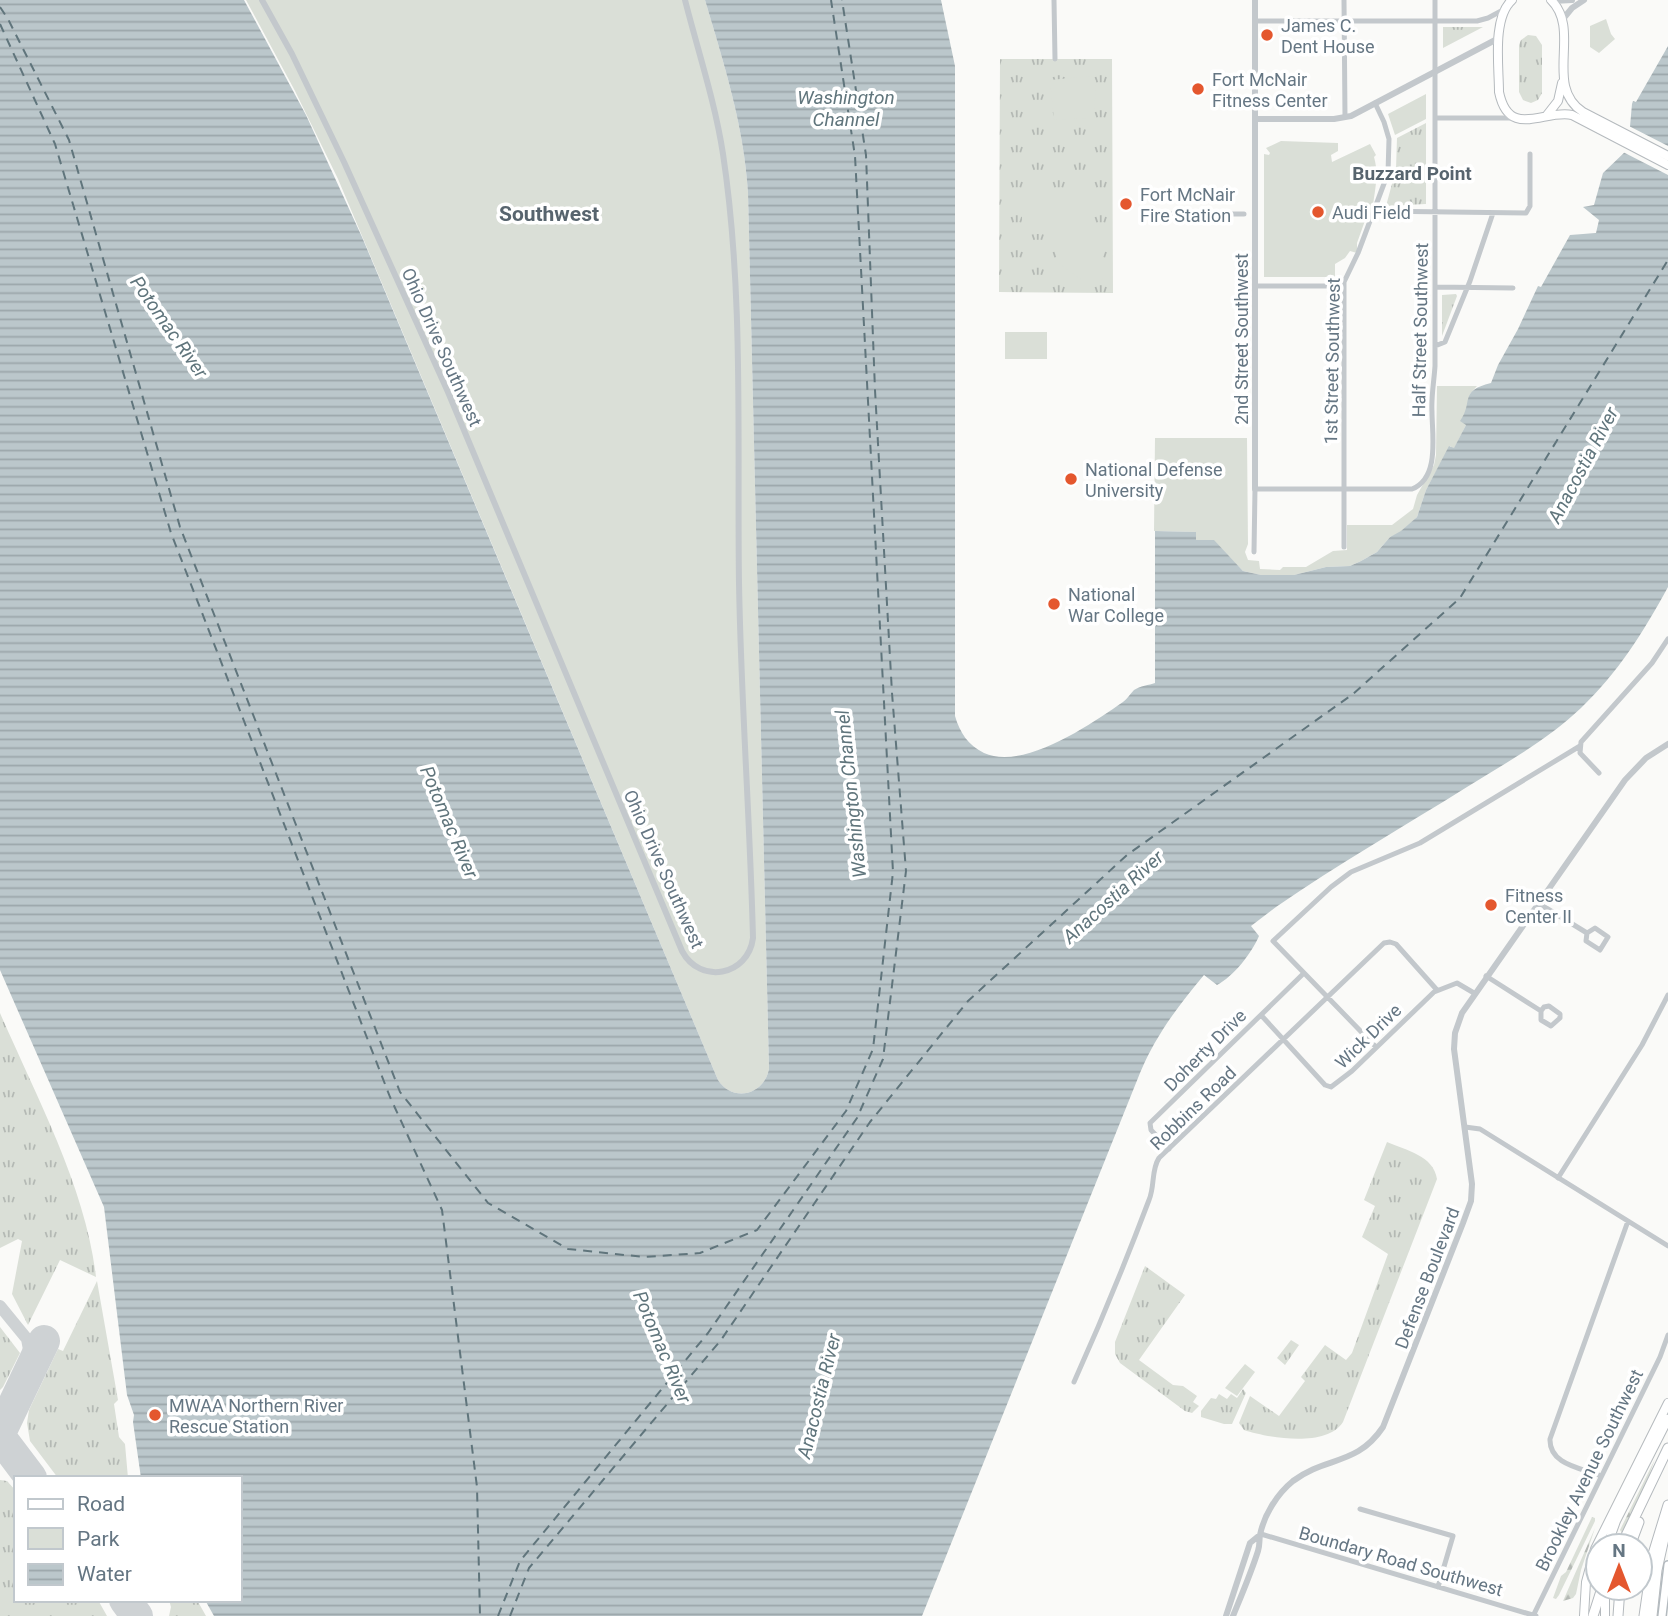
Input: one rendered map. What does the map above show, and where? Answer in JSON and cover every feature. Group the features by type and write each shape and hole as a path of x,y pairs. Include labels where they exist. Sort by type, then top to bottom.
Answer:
{"highway":[{"path":"1629,1532 1668,1448"},
{"path":"1636,1532 1668,1456"},
{"path":"1644,1616 1653,1554 1668,1505"},
{"path":"1652,1616 1657,1570 1668,1521"}],"main road":[{"path":"1512,0 1503,10 1499,38 1500,96 1507,109 1519,118 1533,120 1556,113 1568,114 1598,124 1668,156"},
{"path":"1545,117 1558,101 1563,78 1563,19 1552,1"},
{"path":"1563,78 1572,103 1598,124 1668,165"},
{"path":"1584,1616 1586,1582 1595,1549 1668,1403"},
{"path":"1612,1532 1668,1419"},
{"path":"1662,1616 1668,1565"}],"street":[{"name":"Ohio Drive Southwest","path":"262,0 292,54 344,162 448,392 682,951 696,967 715,973 729,971 741,964 750,950 753,938 740,625 738,382 732,246 724,163 713,104 685,0"},
{"path":"1055,0 1055,60"},
{"name":"2nd Street Southwest","path":"1254,552 1255,0"},
{"path":"1344,0 1345,117"},
{"name":"Half Street Southwest","path":"1344,489 1417,488 1433,457 1435,0"},
{"path":"1552,1 1572,0"},
{"path":"1563,19 1572,8 1584,0"},
{"path":"1255,21 1480,20 1503,10"},
{"path":"1255,119 1345,117 1499,38"},
{"name":"1st Street Southwest","path":"1344,547 1344,286 1346,273 1357,256 1387,176 1390,149 1385,125 1375,103"},
{"path":"1435,118 1519,118"},
{"path":"1374,211 1524,213 1528,211 1530,154"},
{"path":"1435,346 1445,342 1493,213"},
{"path":"1150,214 1244,214"},
{"path":"1255,286 1344,286"},
{"path":"1434,287 1513,288"},
{"path":"1255,489 1344,489"},
{"path":"1376,1047 1273,941 1339,880 1361,866 1420,842 1580,746 1654,661 1668,639"},
{"name":"Defense Boulevard","path":"1261,1534 1272,1505 1287,1486 1314,1469 1349,1458 1361,1451 1385,1423 1471,1203 1472,1184 1454,1038 1459,1019 1474,993 1629,774 1646,758 1668,744"},
{"path":"1580,746 1580,753 1599,773"},
{"path":"1538,903 1587,933"},
{"name":"Robbins Road","path":"1074,1382 1153,1191 1154,1166 1169,1149 1328,999 1382,944 1396,944 1437,990"},
{"name":"Doherty Drive","path":"1169,1149 1149,1124 1304,973"},
{"path":"1486,976 1541,1011"},
{"path":"1437,990 1457,984 1474,993"},
{"name":"Wick Drive","path":"1261,1015 1325,1085 1331,1087 1338,1084 1437,990"},
{"path":"1558,1178 1637,1053 1668,995"},
{"path":"1465,1127 1480,1129 1668,1246"},
{"path":"1601,1476 1559,1460 1551,1451 1549,1439 1628,1222"},
{"name":"Brookley Avenue Southwest","path":"1534,1616 1660,1357 1668,1335"},
{"path":"1360,1509 1453,1536 1438,1587"},
{"path":"1226,1616 1250,1544 1261,1534"},
{"path":"1233,1616 1260,1547 1261,1534"},
{"name":"Boundary Road Southwest","path":"1261,1534 1534,1616"}],"green space":[{"path":"246,0 705,0 738,119 748,193 769,1069 766,1078 755,1090 747,1093 732,1092 718,1080 338,179"},
{"path":"1606,19 1615,39 1599,53 1590,47 1590,26"},
{"path":"1443,27 1483,27 1443,48"},
{"path":"1528,35 1536,36 1542,45 1542,93 1538,100 1531,103 1523,100 1519,92 1519,45"},
{"path":"1000,59 1112,59 1113,293 999,292"},
{"path":"1092,76 1096,81 1094,118 1054,120 1050,80"},
{"path":"1426,94 1426,119 1395,135 1388,114"},
{"path":"1426,123 1426,204 1386,206 1396,169 1397,138"},
{"name":"Audi Field","path":"1281,141 1338,143 1338,151 1331,155 1332,162 1370,144 1376,155 1372,215 1367,215 1357,243 1357,253 1350,251 1335,264 1335,277 1264,277 1264,154 1269,155 1266,148"},
{"path":"1022,197 1087,197 1087,234 1103,234 1101,281 1083,281 1057,262 1057,234 1022,234"},
{"path":"1442,295 1457,296 1442,336"},
{"path":"1005,332 1047,332 1047,359 1005,359"},
{"path":"1437,386 1477,386 1470,394 1466,425 1454,449 1450,446 1426,490 1417,517 1401,532 1390,537 1377,552 1361,561 1350,566 1326,567 1294,575 1261,575 1243,571 1214,541 1196,540 1196,532 1154,531 1155,438 1247,438 1248,544 1245,552 1248,560 1259,561 1260,569 1280,570 1283,567 1306,567 1333,551 1347,550 1347,525 1392,525 1413,509 1436,455"},
{"path":"0,1013 71,1176 82,1210 96,1277 60,1260 28,1325 12,1294 22,1241 18,1239 0,1248"},
{"path":"1387,1142 1425,1159 1435,1171 1437,1179 1343,1422 1335,1430 1311,1438 1282,1438 1244,1430 1239,1423 1250,1396 1279,1416 1305,1381 1301,1377 1325,1345 1346,1360 1352,1353 1388,1254 1362,1237 1375,1206 1364,1200"},
{"path":"1145,1266 1185,1295 1139,1360 1173,1385 1183,1386 1197,1396 1193,1402 1199,1406 1192,1413 1185,1411 1120,1363 1115,1354 1115,1342"},
{"path":"97,1281 118,1400 114,1404 119,1437 125,1444 128,1476 56,1476 30,1441 27,1423 29,1410 58,1349 63,1351"},
{"path":"0,1327 20,1353 0,1390"},
{"path":"1291,1340 1299,1345 1285,1365 1277,1358"},
{"path":"1245,1364 1255,1372 1237,1396 1225,1388"},
{"path":"1243,1389 1246,1393 1232,1424 1201,1417 1201,1411 1211,1398 1216,1399 1219,1394 1227,1399 1231,1394 1237,1398"},
{"path":"1655,1459 1643,1492 1623,1532 1620,1530"},
{"path":"0,1480 7,1481 14,1489 14,1602 99,1602 107,1616 0,1616"},
{"path":"1592,1517 1595,1518 1590,1532 1585,1532"},
{"path":"1584,1534 1584,1544 1559,1595 1556,1599 1553,1598 1561,1576 1566,1572"},
{"path":"1584,1553 1576,1594 1563,1601"},
{"path":"170,1602 198,1602 206,1616 169,1616"}],"water":[{"path":"0,0 244,0 306,115 362,237 718,1080 732,1092 739,1093 755,1090 766,1078 769,1069 748,193 738,119 705,0 941,0 955,66 955,716 962,733 973,746 984,753 1000,757 1037,751 1076,733 1124,701 1134,690 1155,683 1155,531 1196,532 1196,540 1214,540 1243,571 1261,575 1294,575 1326,567 1350,566 1361,561 1377,552 1390,537 1417,517 1426,490 1449,446 1454,448 1466,425 1460,421 1470,394 1491,383 1538,286 1541,287 1570,235 1596,233 1599,220 1583,207 1594,205 1603,173 1628,149 1633,101 1636,102 1668,46 1668,587 1618,666 1568,720 1511,760 1347,861 1251,926 1259,936 1236,970 1217,985 1204,975 1160,1033 1140,1073 922,1616 214,1616 206,1602 242,1602 242,1476 141,1476 134,1415 127,1395 104,1207 0,970"}],"pier":[{"path":"1625,124 1668,146 1668,175 1621,151 1626,147"}],"ferry route":[{"path":"0,7 69,140 180,527 400,1092 488,1203 568,1249 644,1257 700,1253 757,1230 846,1111 873,1049 893,872 855,156 831,0"},
{"path":"498,1616 520,1561 708,1333 857,1118 883,1059 906,871 892,693 875,390 866,155 842,0"},
{"path":"0,24 55,144 171,533 390,1097 442,1210 477,1487 480,1616"},
{"path":"510,1616 529,1568 721,1340 870,1122 968,1001 1127,855 1353,694 1460,598 1668,260"}],"taxiway":[{"path":"0,1306 27,1339 32,1366"},
{"path":"122,1602 124,1616"}],"runway":[{"path":"0,1433 44,1341"},
{"path":"0,1437 29,1476"},
{"path":"126,1602 137,1616"}],"place":[{"name":"James C. Dent House","path":"1267,35"},
{"name":"Fort McNair Fitness Center","path":"1198,89"},
{"name":"Fort McNair Fire Station","path":"1126,204"},
{"name":"Audi Field","path":"1318,212"},
{"name":"National Defense University","path":"1071,479"},
{"name":"National War College","path":"1054,604"},
{"name":"Fitness Center II","path":"1491,905"},
{"name":"MWAA Northern River Rescue Station","path":"155,1415"}],"district":[{"name":"Buzzard Point","path":"1412,173"},
{"name":"Southwest","path":"549,214"}],"water label":[{"name":"Washington Channel","path":"846,108"},
{"name":"Potomac River","path":"169,327"},
{"name":"Anacostia River","path":"1583,465"},
{"name":"Washington Channel","path":"851,794"},
{"name":"Potomac River","path":"449,822"},
{"name":"Anacostia River","path":"1113,897"},
{"name":"Potomac River","path":"662,1347"},
{"name":"Anacostia River","path":"819,1396"}]}
